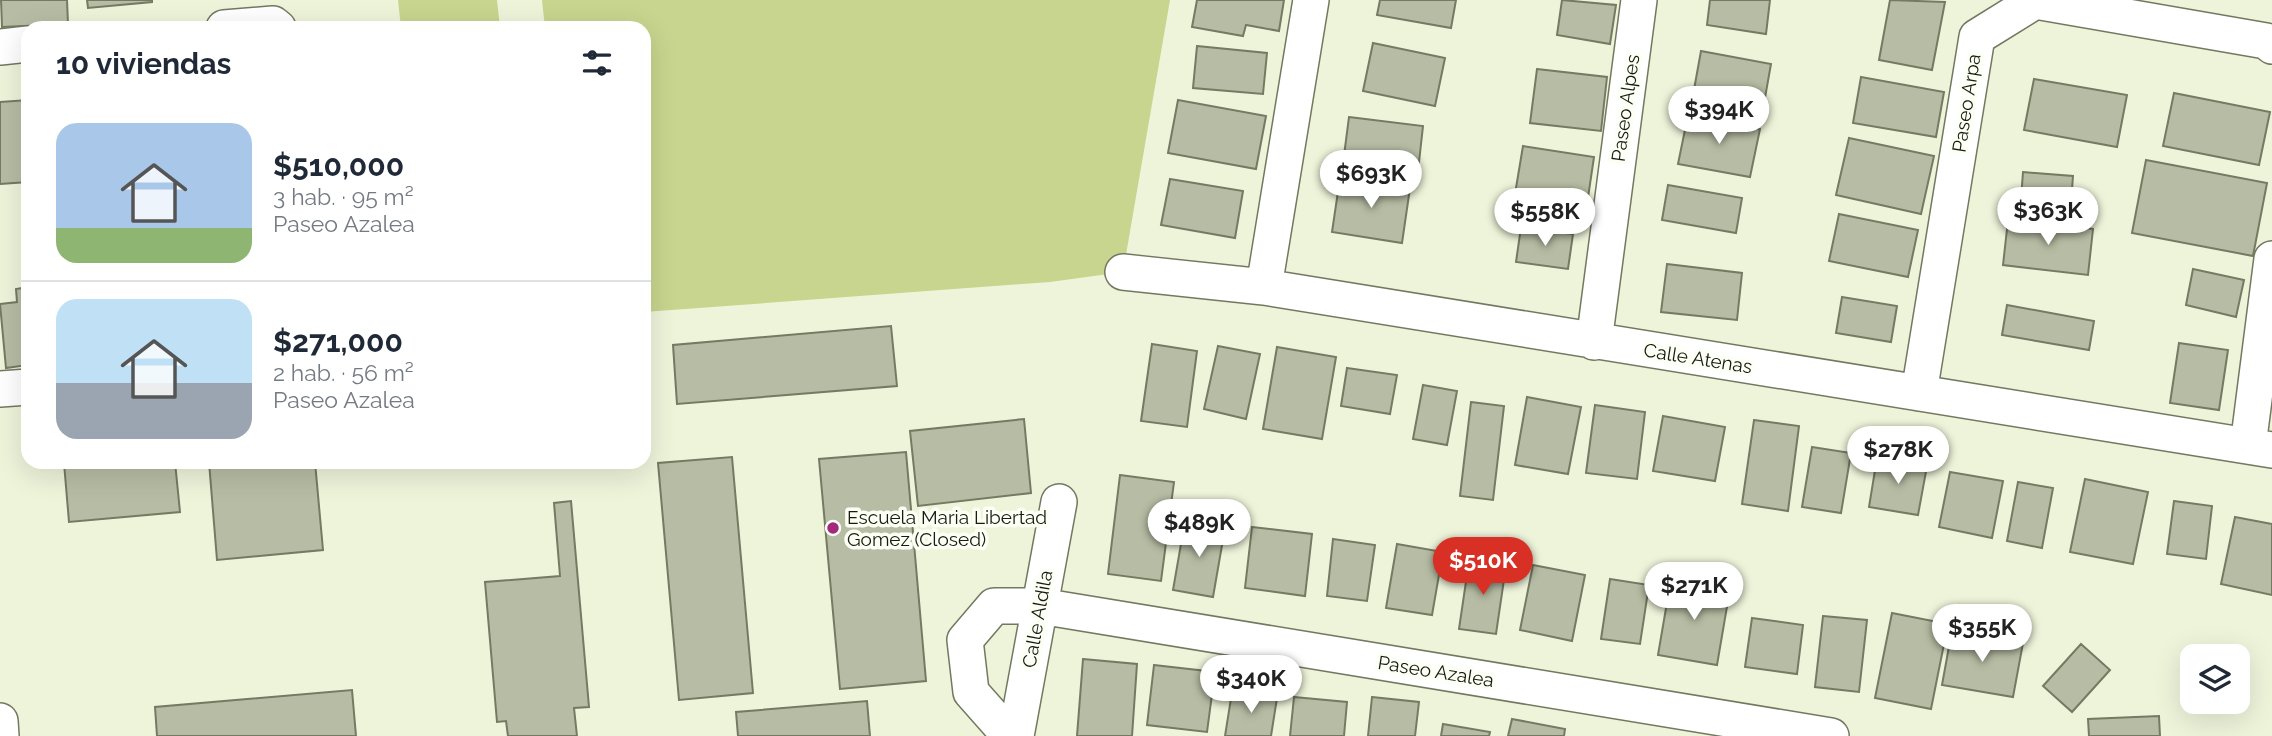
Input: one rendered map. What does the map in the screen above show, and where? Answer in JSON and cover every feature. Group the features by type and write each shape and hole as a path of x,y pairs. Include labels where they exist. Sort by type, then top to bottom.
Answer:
{"street":[{"path":"1264,287 1311,0"},
{"name":"Paseo Alpes","path":"1594,342 1639,0"},
{"name":"Paseo Arpa","path":"1919,393 1977,37 2035,1 2266,41 2272,46"},
{"path":"0,47 21,45"},
{"path":"2260,448 2272,259"},
{"name":"Calle Atenas","path":"1123,272 1264,287 2260,448"},
{"path":"0,389 21,388"},
{"name":"Calle Aldila","path":"1016,736 1059,502"},
{"name":"Paseo Azalea","path":"1010,736 971,692 965,640 994,606 1041,606 1831,736"},
{"path":"0,722 1,736"}],"green space":[{"path":"398,0 497,0 499,21 400,21"},
{"path":"542,0 1170,0 1123,272 1050,282 651,311 651,21 544,21"}],"building":[{"path":"1,0 67,0 68,21 21,21 21,26 2,27"},
{"path":"87,0 152,0 152,2 88,8"},
{"path":"1197,0 1284,0 1279,31 1246,25 1243,36 1192,27"},
{"path":"1380,0 1456,0 1451,28 1377,15"},
{"path":"1562,0 1616,5 1610,44 1557,35"},
{"path":"1710,0 1770,0 1766,34 1707,25"},
{"path":"1890,0 1945,2 1932,70 1879,60"},
{"path":"1373,43 1445,58 1435,106 1363,91"},
{"path":"1197,46 1267,53 1263,94 1193,88"},
{"path":"1701,51 1771,64 1763,109 1693,95"},
{"path":"1537,69 1607,77 1601,131 1530,123"},
{"path":"1861,77 1944,92 1936,137 1853,123"},
{"path":"2034,79 2127,95 2117,147 2024,130"},
{"path":"2174,93 2270,112 2259,165 2163,146"},
{"path":"21,100 21,182 0,184 0,102"},
{"path":"1178,100 1266,116 1256,169 1168,153"},
{"path":"1688,115 1760,129 1750,177 1678,164"},
{"path":"1349,117 1423,126 1418,171 1343,163"},
{"path":"1849,138 1934,156 1921,214 1836,195"},
{"path":"1523,146 1594,157 1586,211 1514,200"},
{"path":"2146,160 2267,183 2253,256 2132,233"},
{"path":"2023,172 2073,176 2071,203 2021,199"},
{"path":"1340,178 1410,188 1402,243 1332,232"},
{"path":"1170,179 1243,191 1235,238 1161,225"},
{"path":"1668,185 1742,198 1736,233 1662,220"},
{"path":"1839,214 1918,230 1908,277 1829,261"},
{"path":"2008,220 2093,229 2088,275 2003,265"},
{"path":"1521,227 1573,234 1568,269 1516,262"},
{"path":"1667,264 1742,273 1737,320 1661,312"},
{"path":"2193,269 2244,280 2236,317 2186,305"},
{"path":"21,288 21,366 6,368 0,304 17,302 16,289"},
{"path":"1842,297 1897,306 1891,342 1836,333"},
{"path":"2007,305 2094,321 2089,350 2002,335"},
{"path":"891,326 897,386 677,404 673,345"},
{"path":"2179,343 2228,350 2219,410 2170,403"},
{"path":"1152,344 1197,351 1187,427 1141,421"},
{"path":"1218,346 1260,354 1246,419 1204,409"},
{"path":"1277,347 1336,357 1322,439 1263,429"},
{"path":"1347,368 1397,375 1390,414 1341,406"},
{"path":"1423,385 1457,391 1447,445 1413,439"},
{"path":"1527,397 1581,407 1568,474 1515,465"},
{"path":"1471,402 1504,406 1493,500 1460,496"},
{"path":"1595,405 1645,412 1637,479 1586,473"},
{"path":"1663,416 1725,427 1715,481 1653,471"},
{"path":"1024,419 1031,493 918,506 910,431"},
{"path":"1754,420 1799,426 1788,511 1742,504"},
{"path":"1812,447 1851,453 1841,513 1802,507"},
{"path":"906,452 926,681 840,689 819,459"},
{"path":"732,457 753,693 679,700 658,463"},
{"path":"1877,458 1927,466 1918,515 1869,507"},
{"path":"65,469 176,469 180,512 69,522"},
{"path":"210,469 316,469 323,550 217,560"},
{"path":"1950,472 2003,481 1992,538 1939,527"},
{"path":"1120,475 1174,482 1161,581 1108,574"},
{"path":"2085,479 2148,492 2133,564 2070,552"},
{"path":"2018,482 2053,488 2042,548 2007,541"},
{"path":"571,501 589,707 574,708 577,736 508,736 506,721 497,722 485,582 560,576 554,503"},
{"path":"2174,501 2212,506 2206,559 2167,554"},
{"path":"2235,517 2272,524 2272,595 2221,584"},
{"path":"1185,521 1225,528 1213,597 1173,590"},
{"path":"1252,527 1312,534 1305,596 1245,588"},
{"path":"1333,539 1375,545 1367,601 1327,596"},
{"path":"1397,544 1443,552 1432,615 1386,608"},
{"path":"1469,561 1506,566 1496,634 1459,629"},
{"path":"1533,565 1585,575 1572,641 1520,630"},
{"path":"1610,579 1649,585 1640,644 1601,639"},
{"path":"1671,579 1730,589 1717,665 1658,655"},
{"path":"1892,613 1948,624 1931,709 1875,698"},
{"path":"1823,616 1867,620 1859,692 1815,687"},
{"path":"1752,618 1803,625 1797,674 1745,667"},
{"path":"1952,630 2023,643 2013,697 1942,685"},
{"path":"2081,644 2110,670 2072,712 2043,686"},
{"path":"1083,659 1137,664 1132,736 1077,736"},
{"path":"1154,665 1215,672 1207,732 1147,725"},
{"path":"352,690 356,736 157,736 155,707"},
{"path":"1232,692 1277,698 1271,736 1225,736"},
{"path":"1294,697 1347,702 1344,736 1290,736"},
{"path":"1372,697 1419,702 1415,736 1368,736"},
{"path":"867,701 870,736 738,736 736,712"},
{"path":"2159,716 2160,736 2089,736 2088,719"},
{"path":"1512,719 1565,729 1564,736 1508,736"},
{"path":"1443,724 1490,732 1489,736 1441,736"}],"place":[{"name":"Escuela Maria Libertad Gomez (Closed)","path":"833,528"}]}
